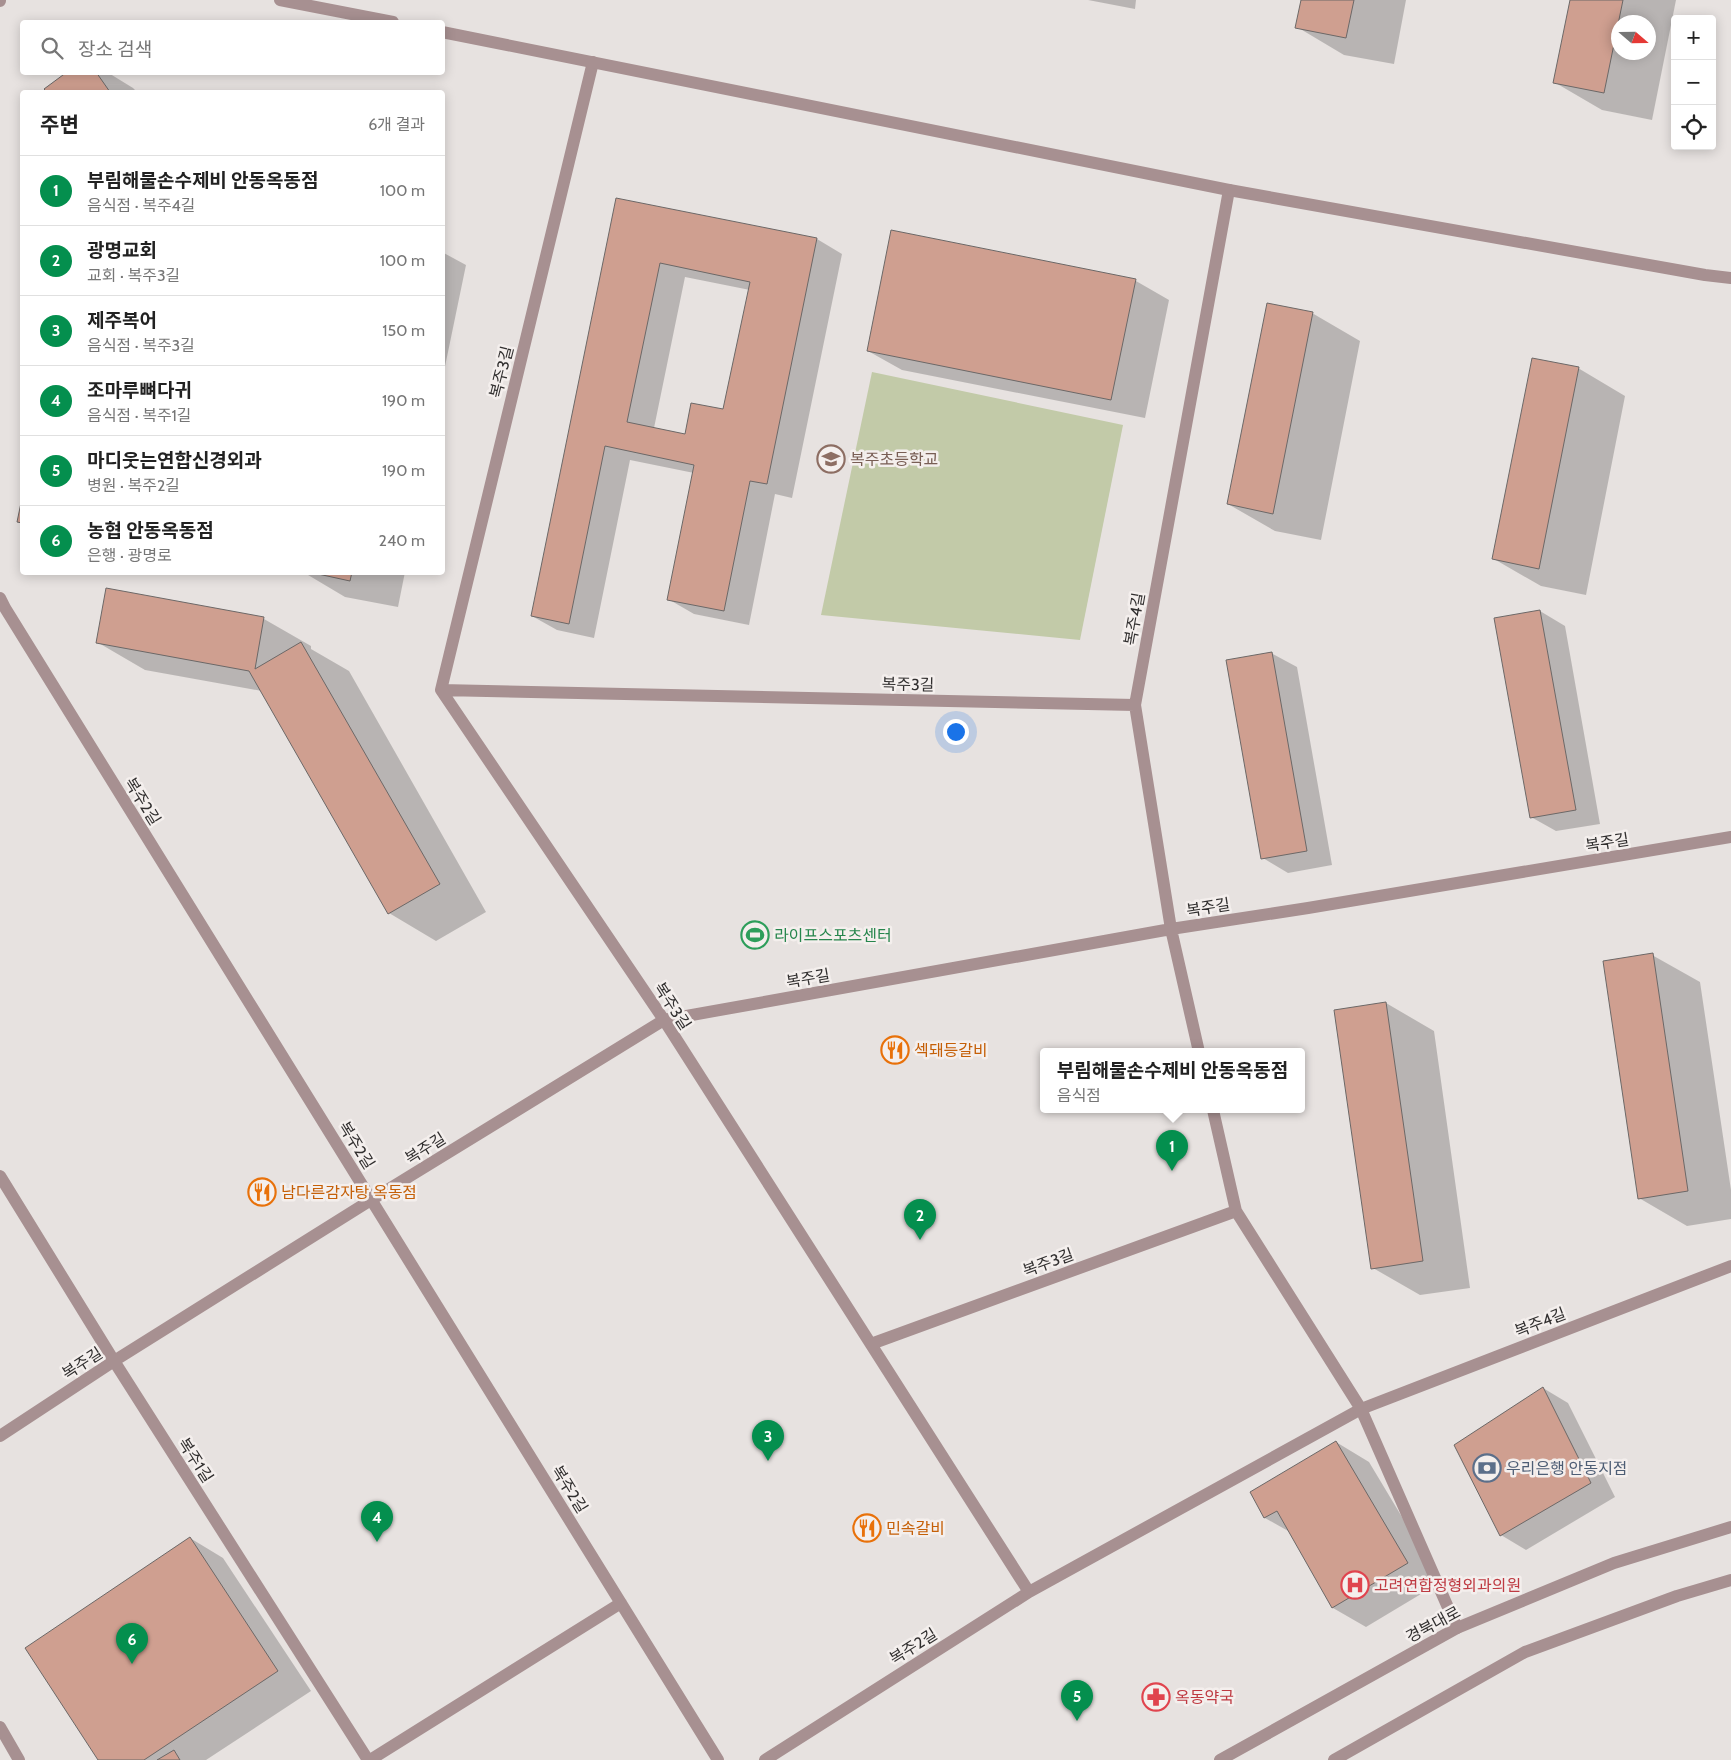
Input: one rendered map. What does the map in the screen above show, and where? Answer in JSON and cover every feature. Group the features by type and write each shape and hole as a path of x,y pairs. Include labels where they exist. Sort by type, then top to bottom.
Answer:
{"street":[{"path":"280,0 383,20"},
{"path":"445,33 1229,190 1687,272 1731,278"},
{"name":"복주3길","path":"593,62 441,690 664,1020 872,1344 1028,1592"},
{"name":"복주4길","path":"1198,1048 1171,929 1135,705 1229,190"},
{"name":"복주2길","path":"2,606 718,1760"},
{"name":"복주3길","path":"441,690 1135,705"},
{"name":"복주길","path":"0,1436 114,1361 664,1020 1171,929 1731,837"},
{"path":"1213,1113 1236,1211 1361,1409 1457,1628"},
{"name":"복주1길","path":"0,1176 114,1361 369,1760"},
{"name":"복주3길","path":"872,1344 1236,1211"},
{"name":"복주4길","path":"1028,1592 1361,1409 1731,1266"},
{"name":"경북대로","path":"1220,1760 1457,1628 1614,1563 1731,1527"},
{"path":"1334,1760 1525,1652 1677,1596 1731,1580"},
{"name":"복주2길","path":"764,1760 1028,1592"},
{"path":"369,1760 621,1603"},
{"path":"0,1728 19,1760"}],"green space":[{"path":"872,372 1123,425 1080,640 821,615"}],"building":[{"path":"1301,0 1354,0 1346,38 1295,28"},
{"path":"1570,0 1623,0 1620,15 1611,15 1611,59 1604,93 1553,83"},
{"path":"63,75 98,75 109,90 45,90"},
{"path":"616,198 817,238 767,484 750,481 724,611 667,600 694,465 605,446 569,624 531,616","holes":["660,263 750,282 723,409 691,403 685,434 627,422"]},
{"path":"891,230 1136,279 1111,400 867,351"},
{"path":"1267,303 1313,312 1273,514 1227,504"},
{"path":"1532,358 1579,367 1539,569 1492,559"},
{"path":"20,508 20,523 17,522"},
{"path":"323,575 351,575 350,581"},
{"path":"106,588 264,617 255,669 301,642 440,884 388,914 249,671 96,643"},
{"path":"1540,610 1576,810 1530,818 1494,618"},
{"path":"1272,652 1307,851 1261,859 1226,660"},
{"path":"1653,953 1688,1191 1638,1199 1603,961"},
{"path":"1386,1002 1423,1261 1371,1269 1334,1010"},
{"path":"1543,1387 1591,1483 1500,1536 1454,1445"},
{"path":"1336,1441 1408,1563 1332,1608 1277,1511 1264,1518 1250,1492"},
{"path":"190,1537 278,1671 144,1760 98,1760 25,1648"},
{"path":"174,1750 180,1760 157,1760"}],"place":[{"name":"복주초등학교","path":"831,459"},
{"name":"라이프스포츠센터","path":"755,935"},
{"name":"섹돼등갈비","path":"895,1050"},
{"name":"부림해물손수제비 안동옥동점","path":"1172,1171"},
{"name":"남다른감자탕 옥동점","path":"262,1192"},
{"name":"광명교회","path":"920,1240"},
{"name":"제주복어","path":"768,1461"},
{"name":"우리은행 안동지점","path":"1487,1468"},
{"name":"민속갈비","path":"867,1528"},
{"name":"조마루뼈다귀","path":"377,1542"},
{"name":"고려연합정형외과의원","path":"1355,1585"},
{"name":"농협 안동옥동점","path":"132,1664"},
{"name":"옥동약국","path":"1156,1697"},
{"name":"마디웃는연합신경외과","path":"1077,1721"}]}
